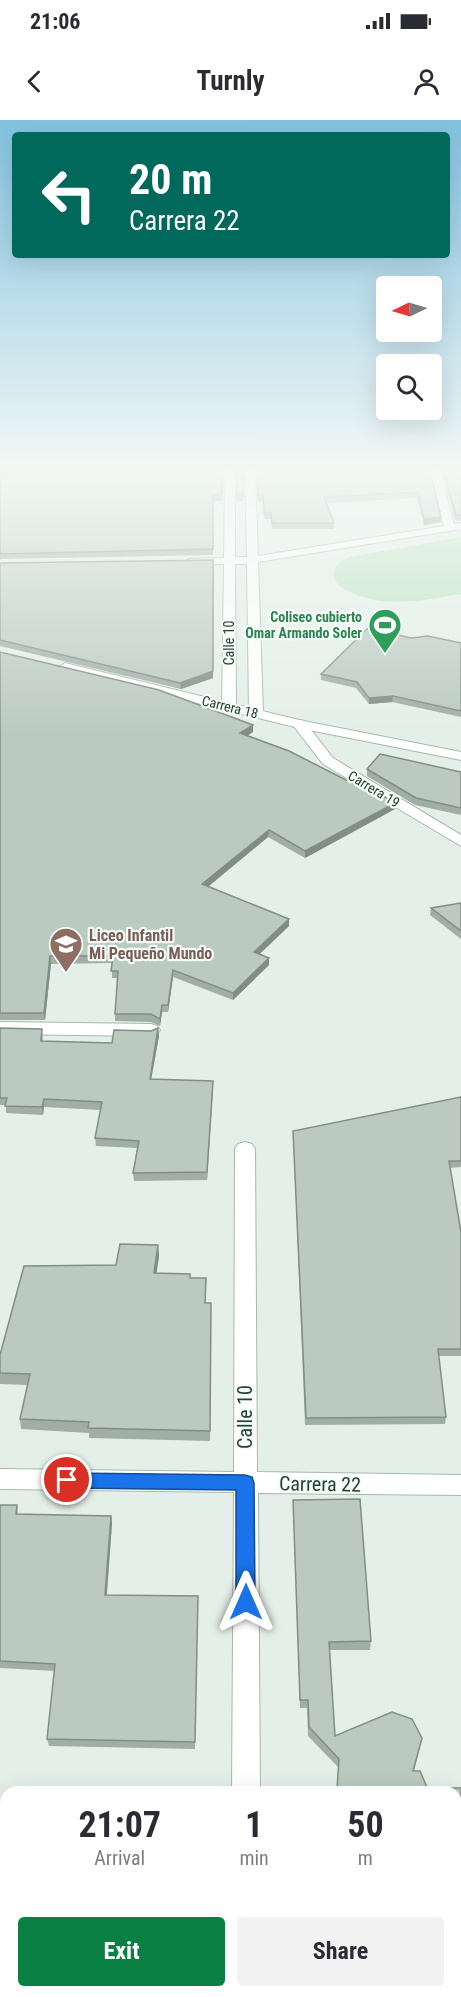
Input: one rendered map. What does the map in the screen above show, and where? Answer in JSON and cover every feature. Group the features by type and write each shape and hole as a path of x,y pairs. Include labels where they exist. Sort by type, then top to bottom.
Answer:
{"street":[{"name":"Calle 10","path":"229,707 230,559"},
{"path":"172,563 230,562 261,559"},
{"name":"Calle 10","path":"252,560 256,714"},
{"name":"Carrera 18","path":"57,666 299,724 461,756"},
{"name":"Carrera 19","path":"299,724 328,761 461,841"},
{"path":"0,1028 151,1030"},
{"name":"Calle 10","path":"245,1149 246,1786"},
{"name":"Carrera 22","path":"0,1479 461,1485"}],"green space":[{"path":"347,559 461,559 461,594 405,602 363,597 347,591 336,581 334,572 341,562"}],"building":[{"path":"213,560 213,671 180,683 0,640 0,563"},
{"path":"368,628 411,638 428,636 461,643 461,711 393,696 369,698 357,682 321,674"},
{"path":"0,652 159,690 253,725 240,733 289,751 354,784 357,780 395,803 305,851 269,830 202,884 289,919 254,952 269,958 233,993 173,970 168,1005 162,1005 160,1019 151,1014 115,1014 118,971 111,971 113,956 50,956 44,1013 0,1013"},
{"path":"380,754 461,772 461,808 416,798 367,769"},
{"path":"461,903 461,931 431,908"},
{"path":"0,1028 42,1029 41,1041 112,1043 114,1030 151,1031 158,1028 150,1079 213,1081 207,1172 133,1173 139,1141 95,1138 102,1102 44,1099 42,1107 5,1106 7,1098 0,1098"},
{"path":"461,1097 461,1161 449,1161 461,1232 461,1349 438,1349 446,1417 306,1418 293,1131"},
{"path":"120,1244 158,1245 154,1273 190,1274 190,1278 206,1278 205,1303 211,1303 210,1431 88,1428 89,1422 20,1419 30,1374 0,1373 0,1355 24,1266 116,1265"},
{"path":"360,1499 371,1641 329,1642 335,1736 392,1712 412,1719 422,1738 413,1771 420,1771 426,1786 337,1786 339,1759 309,1727 308,1700 300,1700 293,1500"},
{"path":"0,1505 17,1505 16,1514 111,1516 105,1595 198,1596 195,1742 47,1739 55,1664 0,1661"}],"place":[{"name":"Coliseo cubierto Omar Armando Soler","path":"385,654"},
{"name":"Liceo Infantil Mi Pequeño Mundo","path":"66,973"}],"route":[{"path":"67,1480 245,1483 246,1602"}]}
